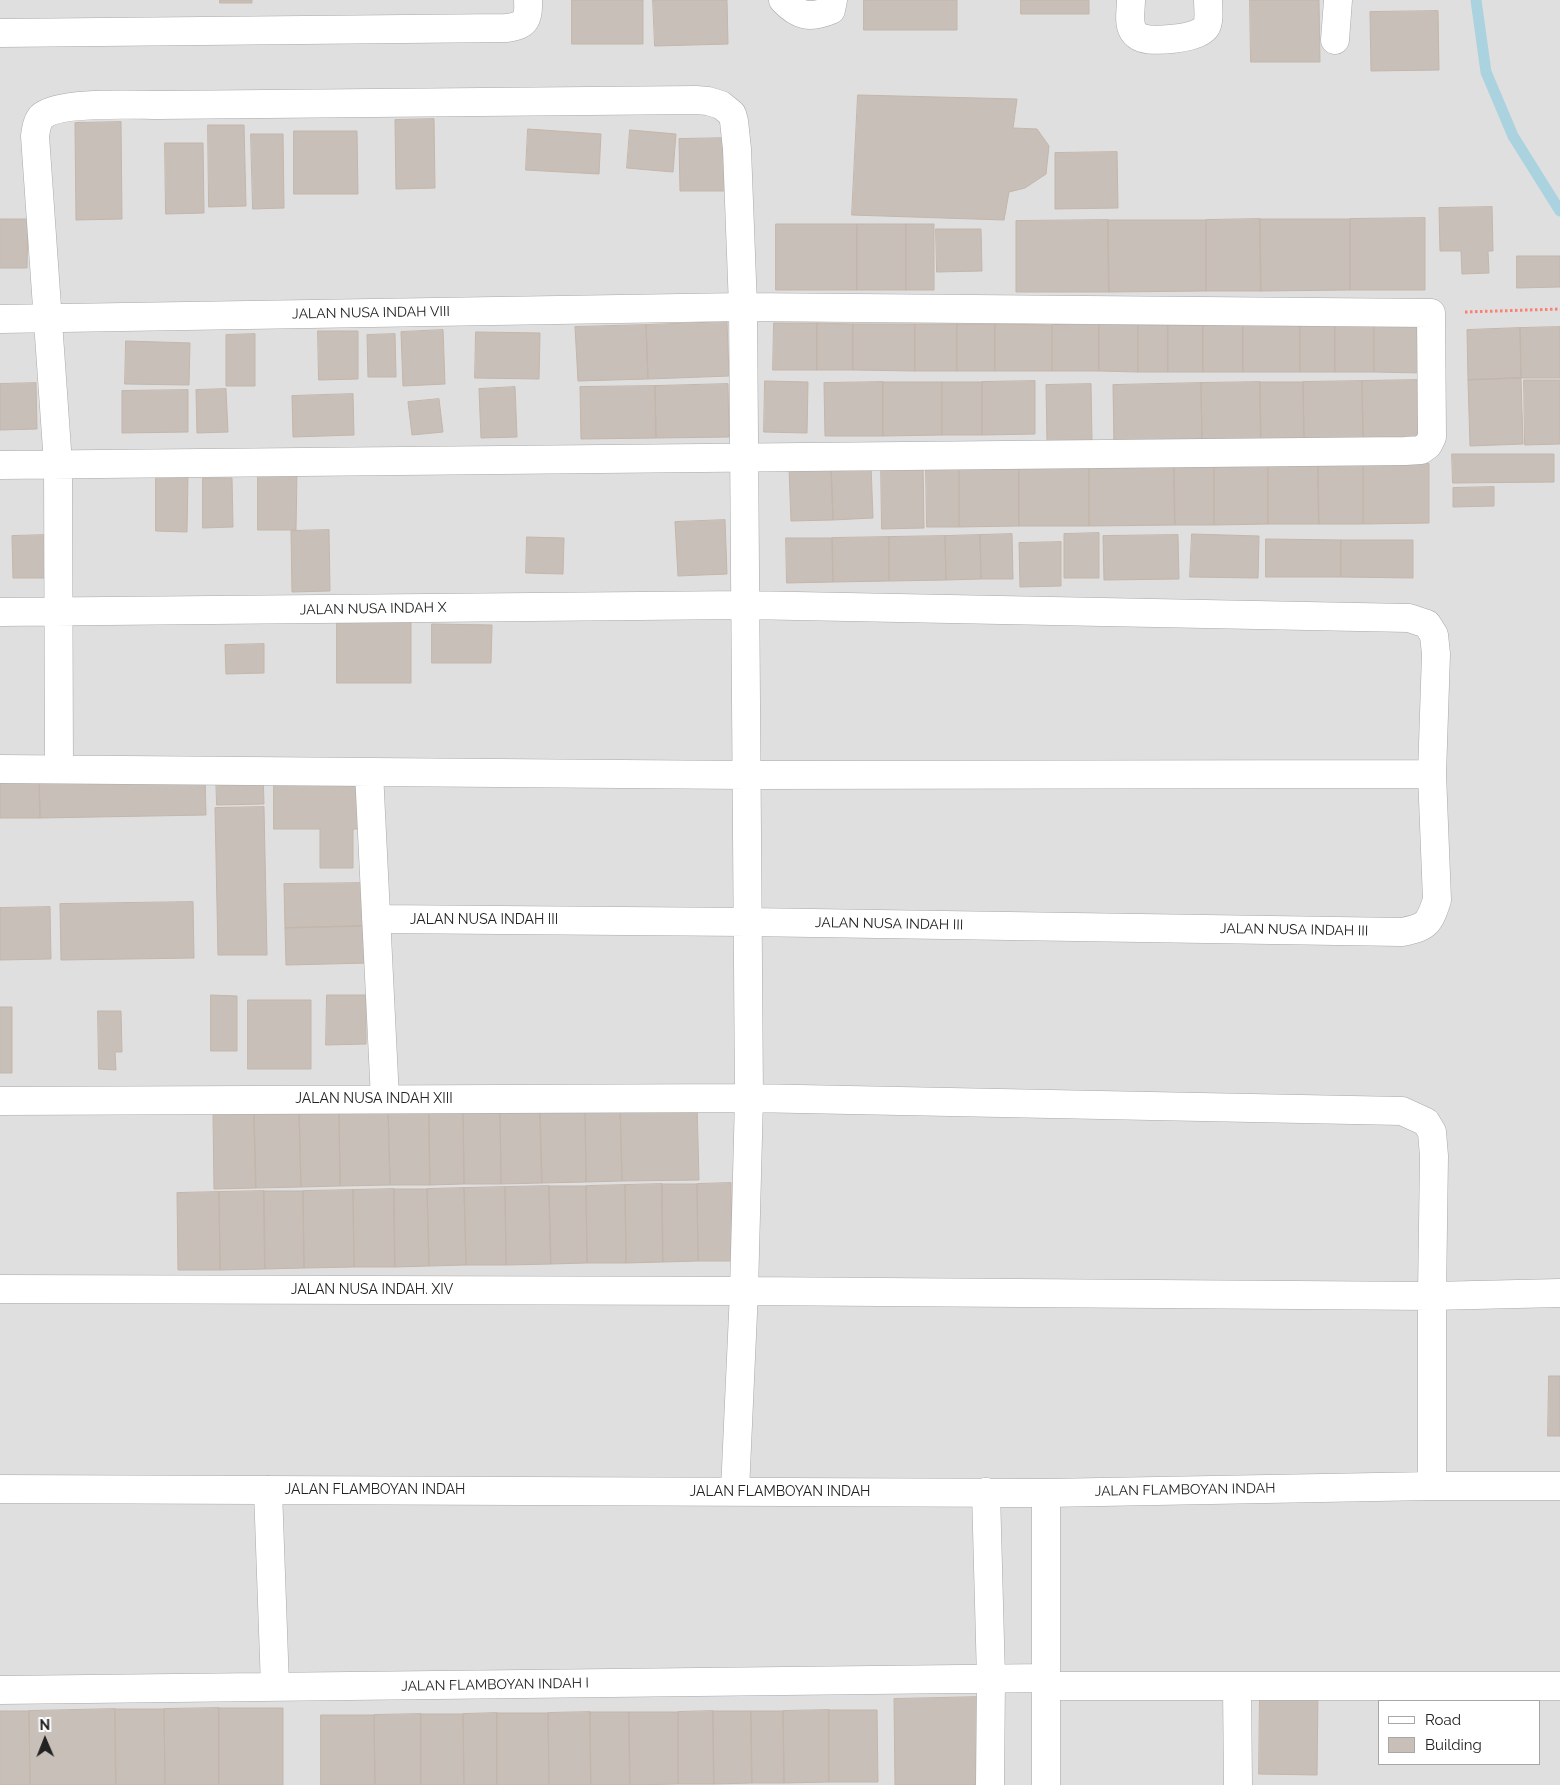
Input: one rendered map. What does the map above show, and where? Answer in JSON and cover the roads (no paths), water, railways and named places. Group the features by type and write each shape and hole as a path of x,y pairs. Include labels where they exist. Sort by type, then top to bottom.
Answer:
{"street":[{"path":"0,33 506,28 519,26 524,22 529,13 528,0"},
{"path":"783,0 793,10 803,15 819,15 831,10 833,0"},
{"path":"1131,0 1130,21 1134,31 1142,38 1151,39 1192,36 1202,31 1206,27 1208,19 1208,0"},
{"path":"1335,40 1338,0"},
{"path":"59,769 58,464 35,136 39,119 45,114 80,106 696,100 721,105 732,114 736,129 742,307 749,1098 736,1491"},
{"name":"JALAN NUSA INDAH VIII","path":"0,319 742,307 1431,313 1432,437 1428,445 1421,450 1385,452 744,458"},
{"path":"0,465 744,458"},
{"name":"JALAN NUSA INDAH X","path":"0,612 745,605 1409,618 1427,624 1434,635 1436,654 1432,774"},
{"path":"0,769 746,774 1432,774"},
{"path":"369,772 384,1100"},
{"name":"JALAN NUSA INDAH III","path":"376,919 747,922 1402,932 1419,929 1430,920 1437,900 1432,774"},
{"name":"JALAN NUSA INDAH XIII","path":"0,1101 749,1098 1402,1111 1426,1122 1432,1132 1434,1156 1432,1486"},
{"name":"JALAN NUSA INDAH. XIV","path":"0,1289 744,1291 1432,1296 1560,1293"},
{"name":"JALAN FLAMBOYAN INDAH","path":"0,1489 1046,1493 1432,1486 1560,1486"},
{"path":"268,1490 275,1687"},
{"path":"986,1492 990,1785"},
{"path":"1046,1493 1046,1785"},
{"name":"JALAN FLAMBOYAN INDAH I","path":"0,1690 990,1679 1238,1686 1560,1686"},
{"path":"1238,1686 1238,1785"}],"waterway":[{"path":"1476,0 1486,72 1513,136 1560,211"}]}
